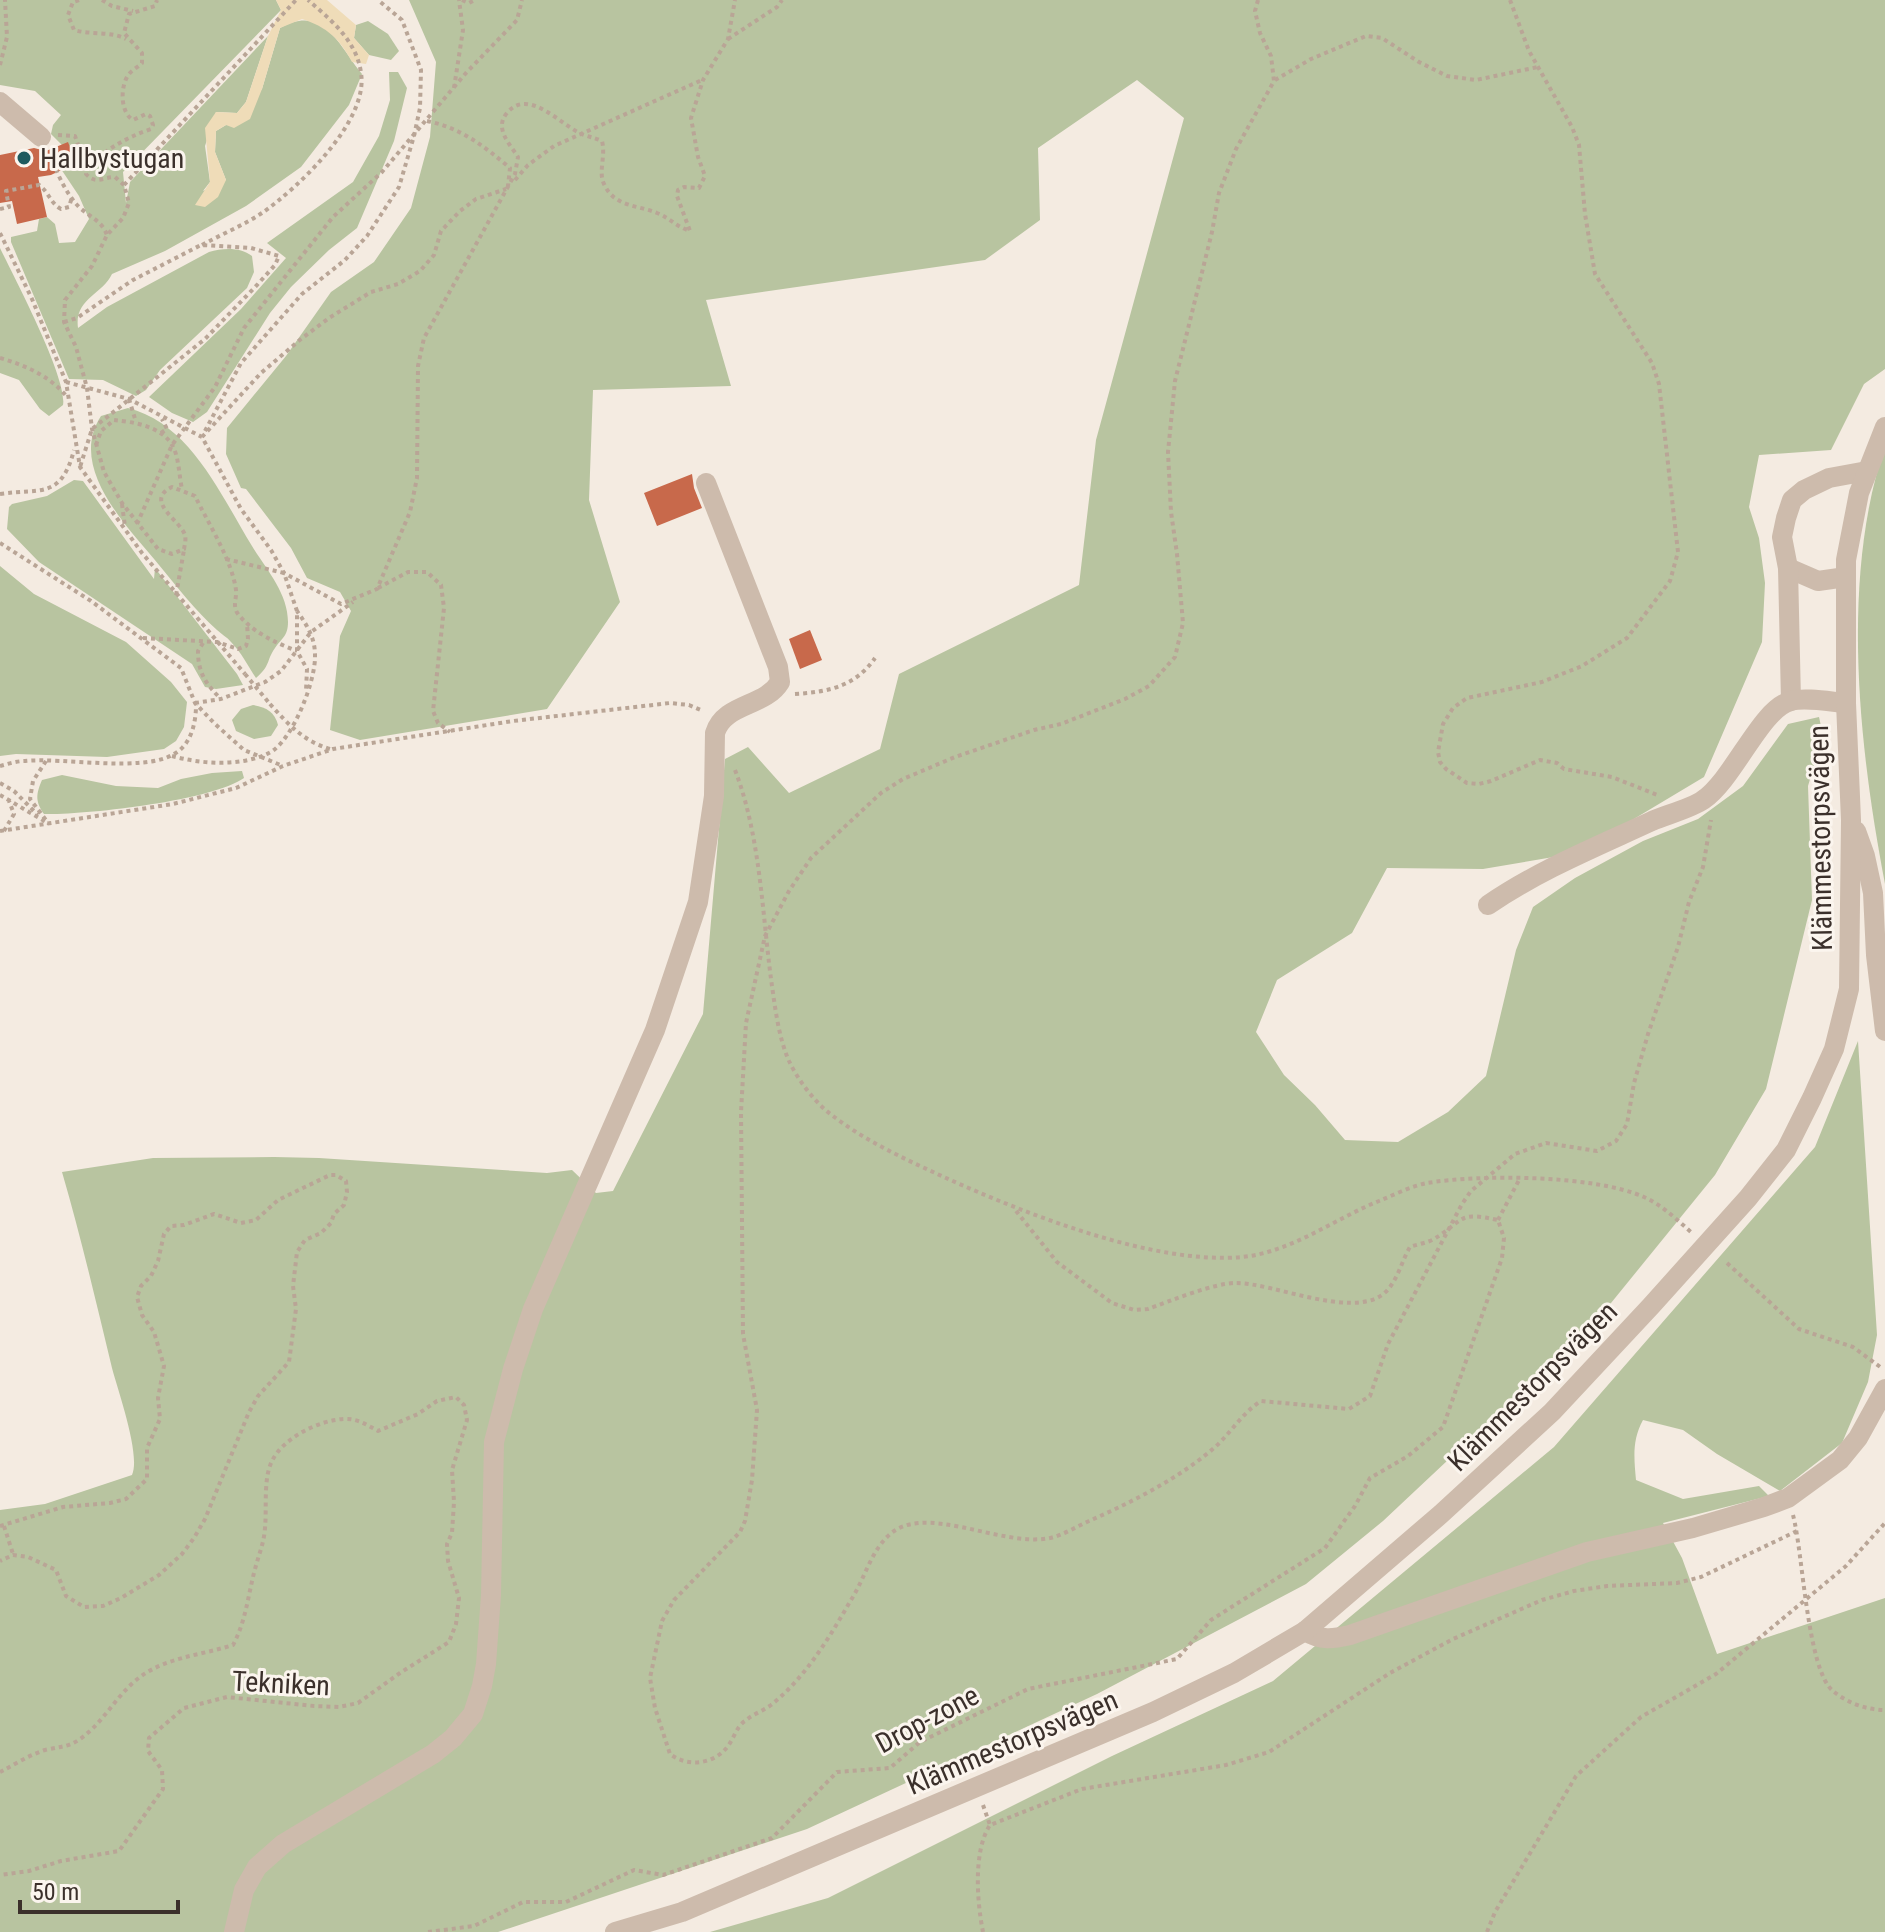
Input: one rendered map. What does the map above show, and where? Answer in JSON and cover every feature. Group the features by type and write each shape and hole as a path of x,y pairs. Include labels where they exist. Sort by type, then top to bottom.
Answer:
{"street":[{"path":"0,102 41,137"},
{"name":"Klämmestorpsvägen","path":"615,1932 682,1912 1153,1712 1234,1673 1305,1631 1441,1514 1552,1412 1748,1198 1786,1150 1834,1049 1849,989 1851,820 1846,703 1846,577 1851,527 1867,471 1885,427"},
{"path":"1791,701 1788,568 1782,537 1792,500 1804,490 1829,478 1867,471"},
{"path":"234,1932 244,1890 257,1867 283,1844 433,1754 453,1738 473,1714 486,1664 491,1595 494,1442 513,1369 533,1309 655,1030 698,902 714,796 715,733 718,724 728,714 768,694 780,682 778,667 706,483"},
{"path":"1788,568 1818,581 1846,577"},
{"path":"1488,905 1520,883 1555,865 1702,801 1729,775 1770,714 1791,701 1846,703"},
{"path":"1851,820 1865,856 1873,893 1885,1031"},
{"path":"1305,1631 1316,1639 1350,1635 1587,1552 1693,1528 1788,1498 1840,1460 1858,1438 1885,1389"}],"path":[{"path":"0,65 7,37 5,0"},
{"path":"79,0 73,2 68,15 74,30 118,35 138,46 142,63 128,76 124,85 126,114 133,120 146,114 153,125 151,129 134,133 123,140 86,168"},
{"path":"102,0 121,9 136,11"},
{"path":"129,40 124,33 129,14 155,6 157,0"},
{"path":"124,185 296,0"},
{"path":"64,322 77,318 133,280 261,214 290,190 345,128 357,103 362,74 345,35 308,0"},
{"path":"202,437 241,363 302,294 345,260 367,236 399,187 420,108 421,70 402,20 378,0"},
{"path":"453,90 463,30 460,0 469,3 475,0"},
{"path":"137,524 172,445 202,408 244,328 333,217 382,172 517,20 522,0"},
{"path":"226,559 284,573 341,604 377,589 410,512 417,478 418,366 424,338 515,174 518,157 503,136 501,126 504,115 512,107 527,103 540,107 583,135 602,141 605,153 602,182 611,194 623,203 658,213 675,226 690,231 677,196 678,190 684,187 699,188 705,176 691,118 703,80 728,39 735,0"},
{"path":"728,39 777,7 782,0"},
{"path":"1258,0 1255,11 1260,33 1271,56 1274,81"},
{"path":"1510,0 1529,51 1579,145 1585,214 1595,274 1652,363 1659,384 1678,552 1670,581 1627,638 1582,666 1542,682 1467,698 1453,708 1443,724 1438,752 1446,769 1467,783 1491,781 1540,760 1557,763 1564,769 1612,777 1634,784 1653,795 1667,797"},
{"path":"1538,67 1476,80 1447,76 1382,38 1366,36 1311,59 1274,81 1236,149 1219,193 1175,381 1168,452 1183,623 1175,657 1149,686 1125,699 1061,724 955,757 903,779 881,793 811,858 765,936 746,1023 741,1112 743,1334 757,1410 752,1480 740,1532 674,1600 662,1621 650,1678 655,1708 670,1754 687,1763 714,1759 726,1749 743,1722 770,1706 800,1677 853,1597 886,1538 903,1524 949,1524 970,1531 1014,1538 1051,1537 1106,1514 1157,1487 1214,1448 1261,1401 1349,1409 1370,1396 1388,1344 1471,1191 1515,1154 1546,1143 1597,1151 1616,1141 1627,1124 1634,1083 1648,1034 1703,867 1711,815 1709,807 1702,801"},
{"path":"202,437 261,373 301,339 371,292 398,284 420,271 434,255 441,231 476,199 508,188 528,165 554,146 703,80"},
{"path":"420,108 427,121 446,125 479,142 510,168 508,188"},
{"path":"41,137 75,136 90,179 99,181 115,177 124,185 129,203 123,218 107,235 92,266 65,300 64,322 76,347 87,388 92,429 104,472 122,503 158,549 172,554 184,549"},
{"path":"41,137 47,142 54,166 78,207 100,222 107,235"},
{"path":"0,209 9,207 6,191 28,187 42,186 52,204 61,209 69,207 72,196"},
{"path":"0,233 32,299 66,382 80,467 176,595 292,729 317,745 333,749"},
{"path":"80,467 92,429 205,339 275,265 279,256 251,248 201,245"},
{"path":"0,358 25,365 56,383 69,400"},
{"path":"0,766 25,761 121,763 172,756 198,763 273,752 292,729 306,697 316,657 311,632 297,611 284,573 241,509 202,437 129,399 66,382"},
{"path":"129,399 136,422"},
{"path":"161,417 167,429 161,433"},
{"path":"96,447 101,431 114,420 136,422 161,433 172,445 182,489"},
{"path":"0,494 32,493 60,482 70,467 75,447"},
{"path":"176,595 186,538 162,505 161,497 166,489 172,487 195,496 226,559 236,590 234,605 238,614 261,634 297,651"},
{"path":"122,503 125,530"},
{"path":"0,543 91,601 181,668 195,703 244,750 283,766"},
{"path":"195,703 221,699 265,682 281,671 311,632 353,601 408,572 427,572 441,585 444,608 433,711 438,723 450,732"},
{"path":"297,611 297,651 307,669 306,697"},
{"path":"141,638 217,642 238,649 246,646 247,621"},
{"path":"217,642 202,644 198,662 206,684 221,699"},
{"path":"768,694 821,692 838,688 854,679 875,658"},
{"path":"172,756 184,747 193,728 195,703"},
{"path":"2,831 173,804 236,788 283,766 333,749 513,721 670,703 689,705 707,713 718,724"},
{"path":"46,761 33,781 30,799 49,824"},
{"path":"734,766 744,794 781,1036 789,1061 809,1091 831,1115 897,1156 1014,1209 1175,1253 1242,1257 1264,1253 1376,1202 1424,1184 1487,1178 1618,1189 1658,1205 1692,1233"},
{"path":"0,783 14,791 49,824"},
{"path":"0,795 49,824"},
{"path":"2,831 14,814 8,799"},
{"path":"0,1561 13,1555 28,1557 56,1570 66,1596 84,1607 103,1606 121,1598 159,1575 182,1554 205,1519 249,1412 258,1396 289,1362 296,1309 293,1286 297,1252 305,1240 321,1233 331,1223 334,1214 344,1205 346,1181 330,1175 278,1200 256,1220 241,1223 214,1214 184,1225 171,1226 164,1234 151,1276 141,1286 137,1297 142,1315 154,1332 164,1366 158,1398 160,1419 147,1448 147,1479 126,1499 63,1507 2,1526 13,1555"},
{"path":"1014,1209 1057,1262 1096,1288 1112,1303 1134,1310 1148,1309 1233,1283 1343,1302 1381,1296 1391,1285 1410,1247 1430,1241 1454,1222 1472,1216 1498,1220 1519,1179"},
{"name":"Drop-zone","path":"428,1932 474,1926 523,1902 566,1902 634,1870 663,1875 772,1838 837,1772 890,1768 920,1742 1028,1689 1177,1659 1211,1620 1325,1548 1355,1506 1370,1478 1408,1456 1443,1427 1502,1258 1504,1238 1498,1220"},
{"path":"1727,1263 1799,1329 1853,1347 1885,1370"},
{"name":"Tekniken","path":"0,1772 43,1751 78,1741 101,1722 114,1702 137,1679 170,1659 233,1645 241,1630 264,1545 269,1470 273,1458 291,1438 320,1425 344,1419 362,1422 378,1431 418,1414 437,1401 456,1397 464,1405 467,1420 452,1470 452,1533 447,1544 448,1561 459,1598 456,1624 449,1642 358,1703 339,1707 314,1706 227,1697 184,1708 149,1738 148,1751 162,1770 163,1789 119,1851 0,1875"},
{"path":"1788,1498 1797,1531 1815,1657 1831,1690 1868,1710 1885,1710"},
{"path":"1487,1932 1495,1912 1576,1776 1641,1717 1716,1674 1846,1566 1885,1523"},
{"path":"983,1932 978,1858 990,1825 1082,1789 1226,1765 1269,1752 1390,1673 1453,1639 1542,1600 1607,1586 1677,1583 1701,1577 1797,1531"}],"green space":[{"path":"0,0 276,0 281,10 123,172 126,203 130,182 268,36 246,102 237,113 216,112 205,146 210,182 203,191 226,180 215,152 216,131 226,125 262,89 280,28 295,22 319,24 338,41 362,74 349,105 301,167 246,206 165,251 112,274 84,304 78,318 78,328 107,307 209,252 231,249 252,256 254,272 247,288 160,370 146,390 136,396 103,380 69,379 11,242 11,237 37,231 39,219 47,217 55,224 59,243 75,242 89,219 79,196 61,169 62,145 51,134 53,125 61,115 35,91 0,85"},
{"path":"409,0 1885,0 1885,369 1864,384 1831,450 1759,455 1749,507 1759,538 1765,583 1762,642 1704,777 1577,853 1483,869 1387,868 1352,933 1277,980 1256,1032 1284,1075 1345,1140 1398,1142 1448,1112 1486,1076 1516,950 1533,907 1575,878 1643,841 1698,819 1743,786 1788,724 1819,717 1823,735 1808,786 1812,900 1766,1089 1715,1175 1598,1319 1383,1521 1306,1584 1097,1694 807,1829 498,1932 0,1932 0,1510 45,1504 132,1475 134,1466 128,1423 62,1172 153,1158 319,1158 547,1173 572,1170 596,1193 613,1191 703,1014 725,759 748,747 789,793 880,749 899,674 1079,585 1096,440 1184,118 1137,80 1038,148 1040,220 985,260 706,300 731,386 593,390 589,500 620,602 547,709 360,740 330,730 340,636 351,611 340,592 307,578 291,548 246,489 241,488 226,454 227,428 286,356 331,292 374,262 411,208 430,137 436,62"},
{"path":"368,21 388,34 399,51 391,60 369,55 354,38 356,25"},
{"path":"389,72 398,72 407,88 394,141 357,228 291,287 270,313 207,412 193,422 172,413 149,397 241,309 286,258 267,243 353,182 379,136 390,100"},
{"path":"0,248 39,328 57,374 63,405 49,416 40,409 19,380 0,373"},
{"path":"128,408 150,416 170,429 202,464 280,591 287,611 287,631 256,678 235,646 194,607 132,533 96,476 91,456 92,436 101,416"},
{"path":"1885,446 1885,884 1862,721 1858,607 1862,551 1871,497"},
{"path":"74,480 83,481 154,579 155,568 243,685 216,689 205,687 192,664 39,562 7,529 12,504 47,496"},
{"path":"0,566 34,594 126,642 171,682 187,702 184,727 176,741 164,749 107,757 0,756"},
{"path":"253,705 266,709 275,717 278,725 271,736 254,739 236,731 232,720 241,709"},
{"path":"242,771 244,778 228,786 147,805 44,814 38,801 42,780 62,775 116,786 158,788 181,779"},
{"path":"1858,1041 1877,1335 1868,1382 1842,1443 1780,1491 1683,1430 1643,1420 1635,1442 1634,1457 1636,1480 1683,1499 1759,1486 1769,1496 1663,1523 1682,1558 1717,1654 1885,1598 1885,1932 710,1932 828,1898 1112,1756 1273,1681 1554,1447 1815,1147"}],"sand":[{"path":"276,0 327,0 356,25 354,38 369,55 366,64 352,62 332,35 311,22 302,19 280,28 250,119 234,128 226,125 216,131 215,152 226,180 218,197 205,207 195,205 210,182 205,128 216,112 237,113 246,102 268,36 281,10"}],"building":[{"path":"68,142 76,163 51,175 38,177 47,217 17,224 12,201 0,203 0,155 34,148 46,151"},
{"path":"692,474 702,508 657,526 644,493"},
{"path":"810,630 822,660 800,669 789,639"}],"place":[{"name":"Hallbystugan","path":"24,158"}]}
